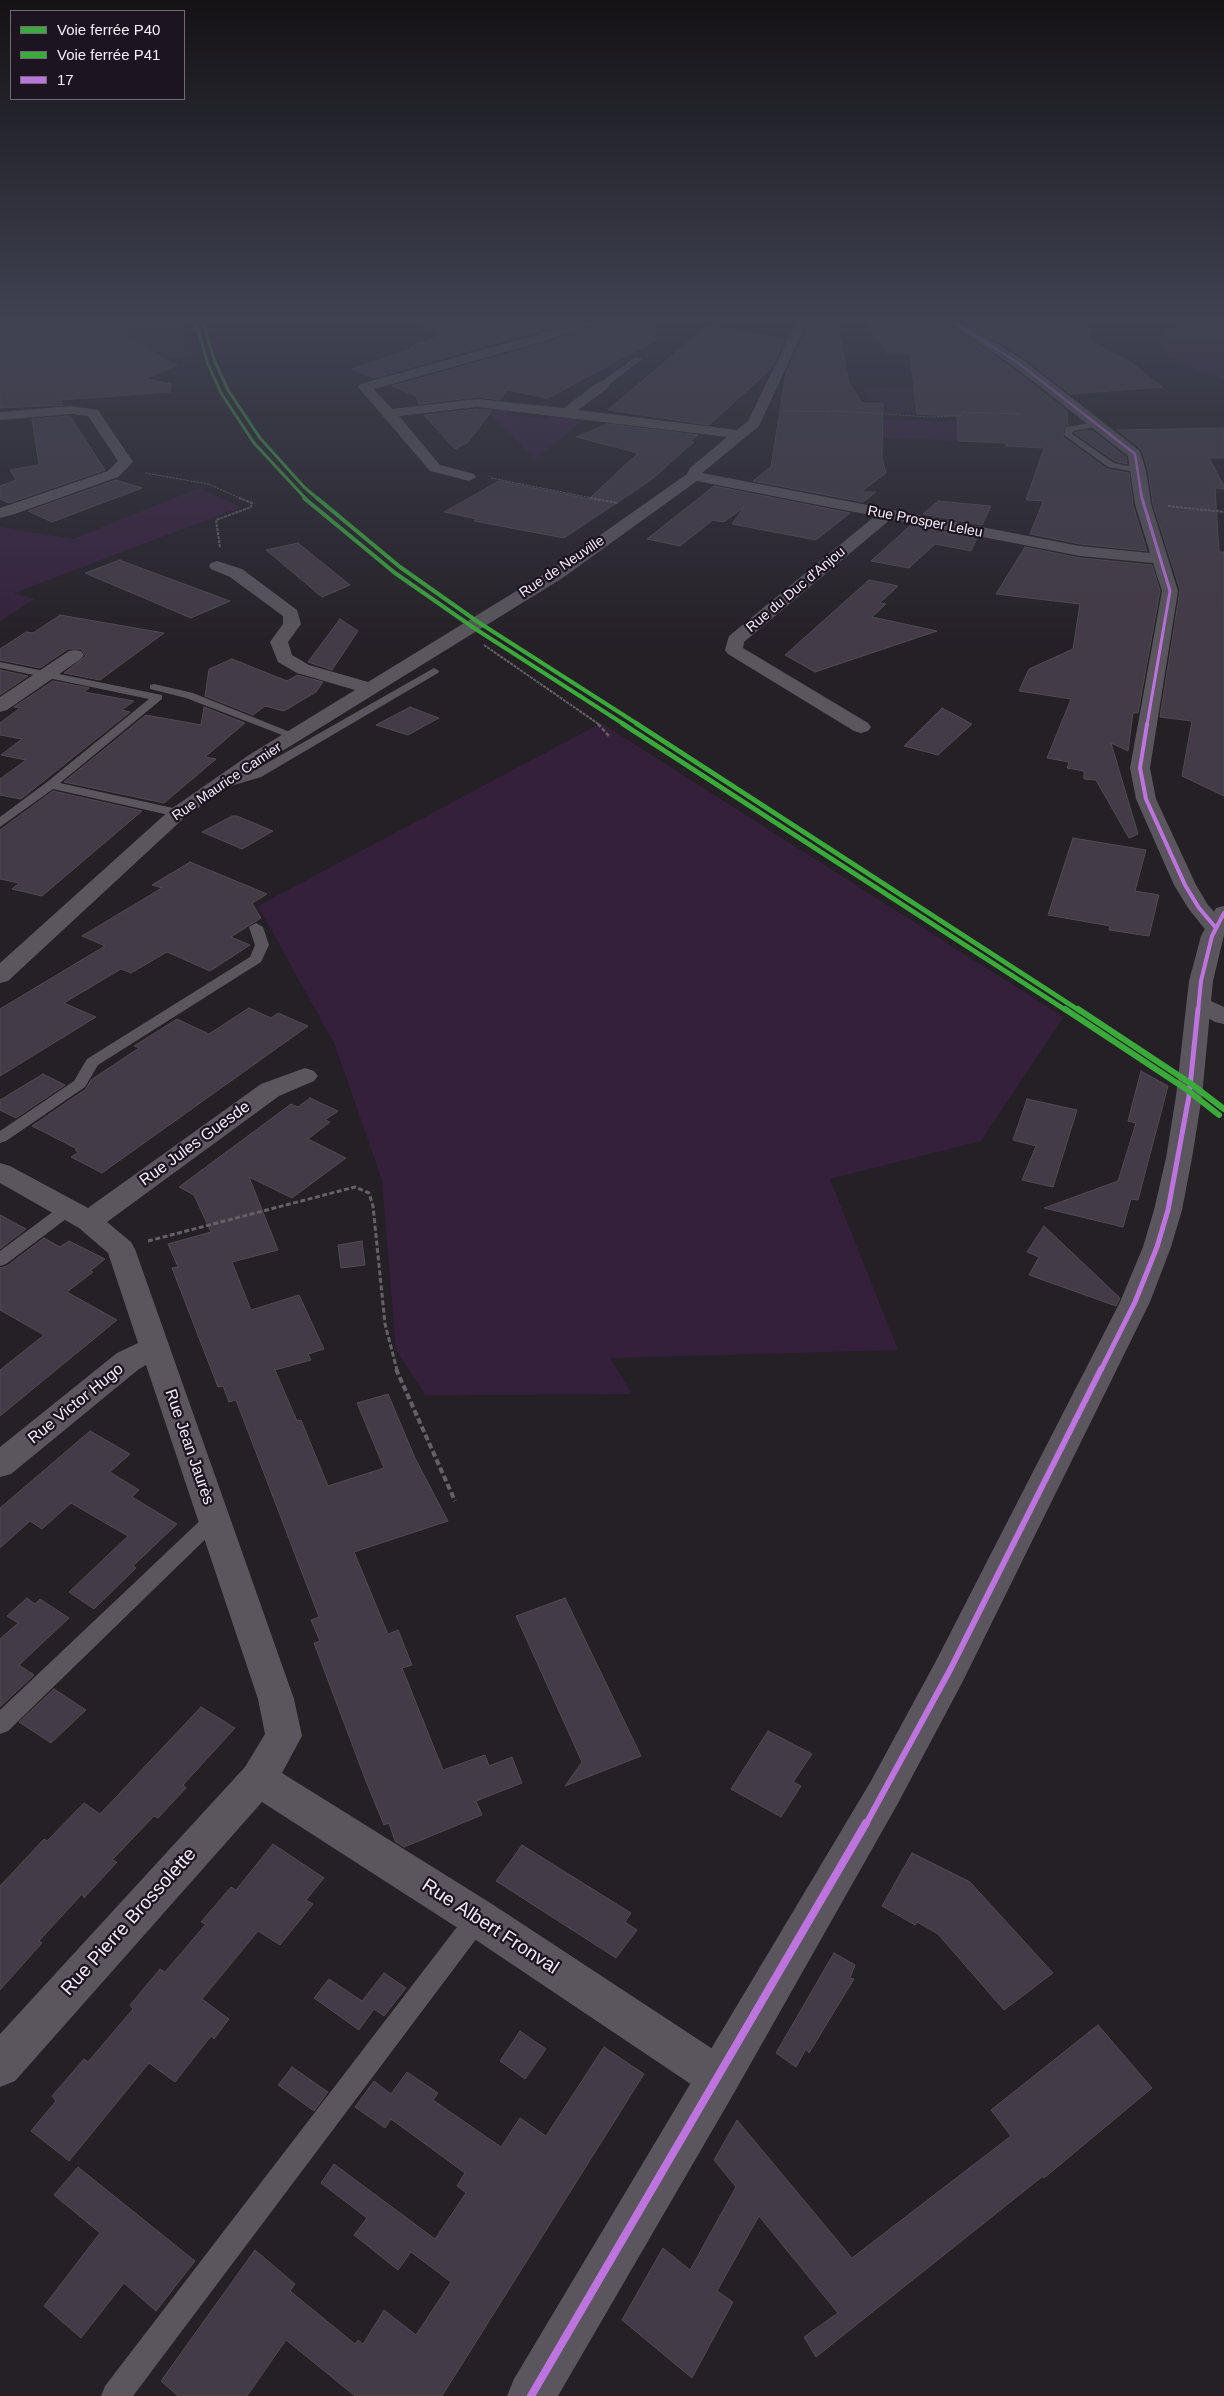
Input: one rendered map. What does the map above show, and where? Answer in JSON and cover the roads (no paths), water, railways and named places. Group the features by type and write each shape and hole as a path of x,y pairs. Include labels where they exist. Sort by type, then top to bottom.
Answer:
{"street":[{"path":"0,513 113,474 126,462 105,431"},
{"path":"405,431 435,468 469,477"},
{"path":"702,431 741,436"},
{"name":"Rue de Neuville","path":"431,662 458,636 555,574 645,508 694,476 695,471 747,431"},
{"path":"530,2396 860,1836 950,1670 1125,1323 1157,1247 1212,1010 1205,962 1220,920 1199,908 1185,884 1146,800 1140,768 1170,591 1143,504 1139,471 1134,454 1105,431"},
{"name":"Rue Prosper Leleu","path":"694,476 886,515 1080,551 1159,560"},
{"name":"Rue du Duc d'Anjou","path":"861,727 734,650 735,640 886,515"},
{"path":"218,566 236,573 291,614 292,624 279,642 284,658 302,669 372,689"},
{"path":"0,706 75,655"},
{"name":"Rue Maurice Camier","path":"0,976 178,813 256,759 372,689 431,662"},
{"name":"Rue Jules Guesde","path":"78,1215 270,1090 305,1076"},
{"path":"0,1172 78,1215"},
{"name":"Rue Jean Jaurès","path":"78,1215 121,1248 276,1698 284,1736 258,1779"},
{"name":"Rue Victor Hugo","path":"0,1465 128,1361 155,1348"},
{"name":"Rue Albert Fronval","path":"258,1779 478,1918 719,2078"},
{"name":"Rue Pierre Brossolette","path":"0,2066 258,1779"}],"lane":[{"path":"1069,431 1068,435 1111,465 1139,471"},
{"path":"216,787 257,774 431,662"},
{"path":"0,665 158,697 51,785 0,823"},
{"path":"154,687 189,695 294,736"},
{"path":"51,785 178,813"},
{"path":"0,1138 80,1084 92,1062 256,959 262,945 256,927"},
{"path":"0,1260 78,1215"},
{"path":"0,1724 214,1519"},
{"path":"115,2396 478,1918"}],"rail line":[{"name":"P41","path":"246,431 254,443 299,493 395,573 474,628 983,955 1186,1089 1219,1115"},
{"name":"P40","path":"255,431 304,487 400,567 478,622 987,949 1190,1083 1224,1109"}]}
